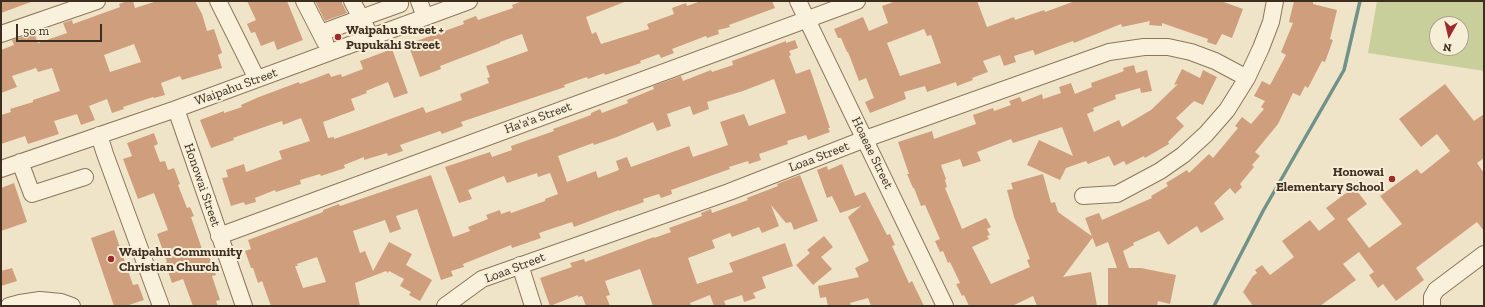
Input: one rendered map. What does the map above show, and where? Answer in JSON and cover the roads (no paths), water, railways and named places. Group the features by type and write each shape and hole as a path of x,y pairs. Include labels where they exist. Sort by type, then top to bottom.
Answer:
{"street":[{"path":"1,34 97,1"},
{"path":"218,1 257,79"},
{"path":"304,1 330,52"},
{"path":"352,1 371,37"},
{"path":"320,33 400,4 398,1"},
{"path":"419,1 426,17"},
{"name":"Waipahu Street","path":"1,169 176,109 468,1"},
{"name":"Hoaeae Street","path":"798,1 945,306"},
{"name":"Ha'a'a Street","path":"219,236 857,1"},
{"path":"1083,196 1117,194 1160,171 1183,155 1206,134 1227,110 1247,78 1264,42 1271,22 1275,1"},
{"name":"Loaa Street","path":"444,306 482,279 729,192 865,139 1109,52 1144,47 1168,47 1191,52 1215,61 1247,78"},
{"name":"Honowai Street","path":"176,109 244,306"},
{"path":"99,135 104,154 161,306"},
{"path":"20,162 32,194 85,177"},
{"path":"1432,306 1432,297 1436,290 1484,254"},
{"path":"520,265 533,306"},
{"path":"9,306 20,302 40,300 61,302 72,306"}],"waterway":[{"path":"1214,306 1263,211 1344,70 1360,1"}],"place":[{"name":"Waipahu Street + Pupukahi Street","path":"338,37"},
{"name":"Honowai Elementary School","path":"1392,179"},
{"name":"Waipahu Community Christian Church","path":"111,259"}]}
